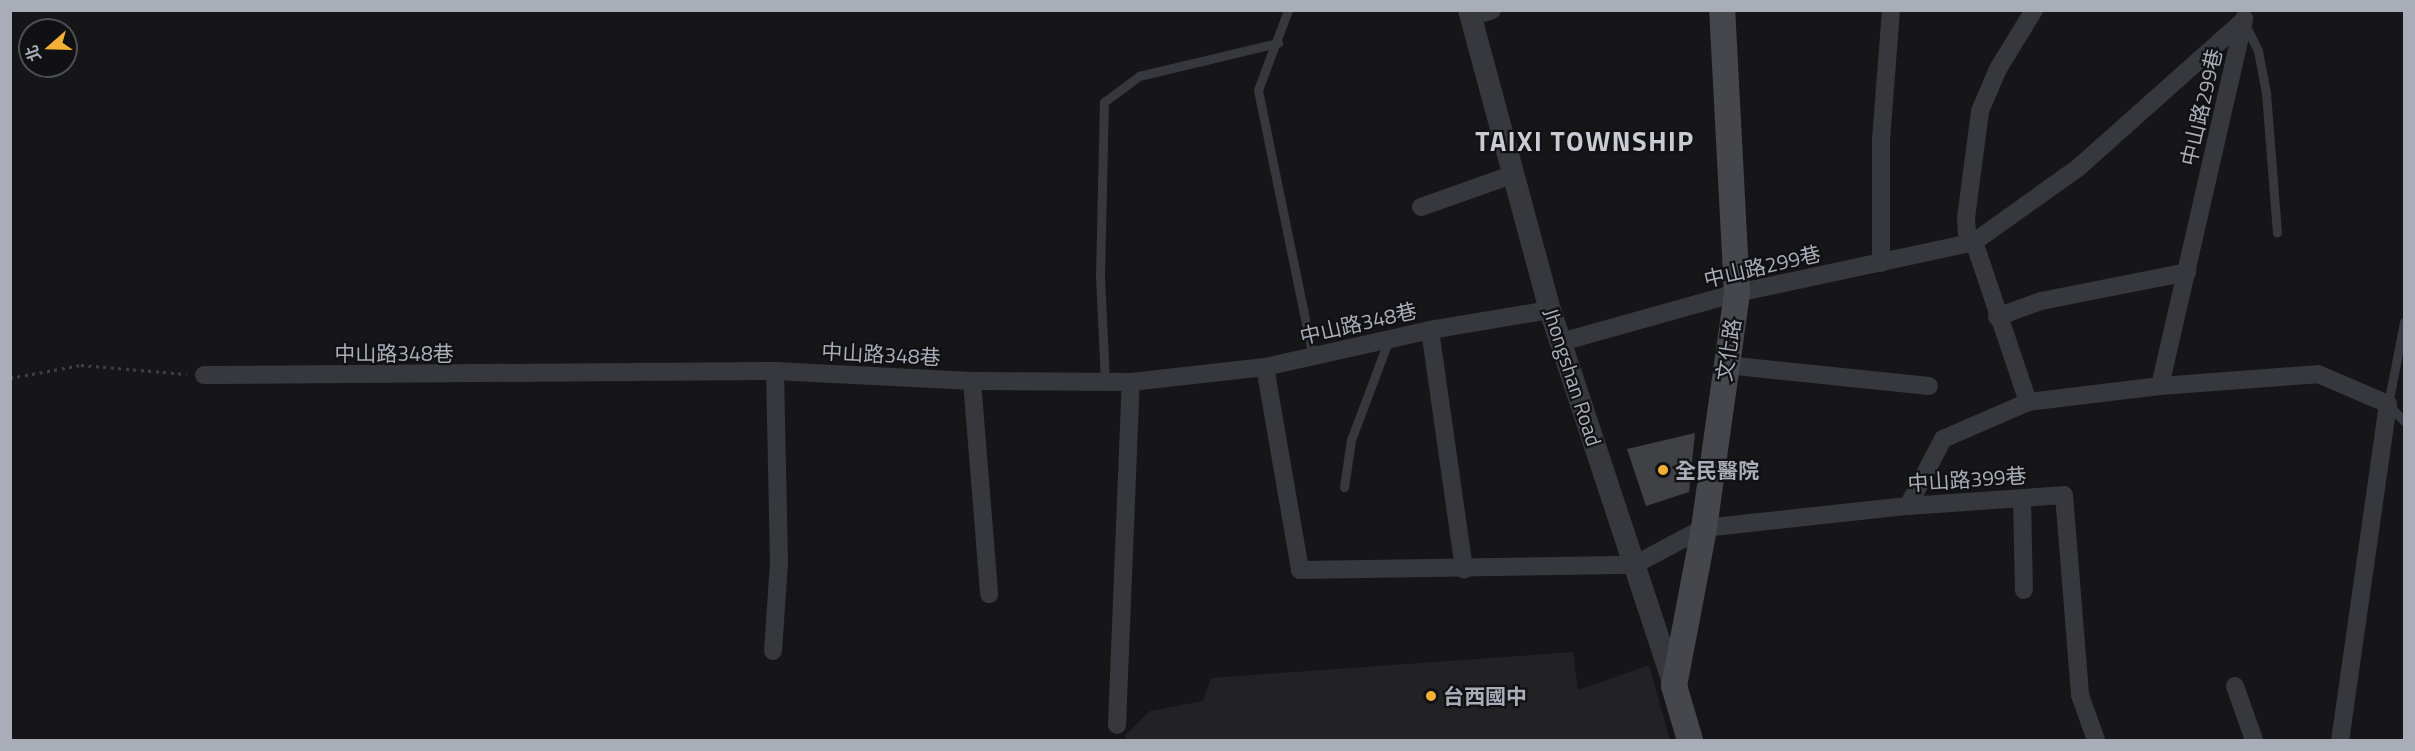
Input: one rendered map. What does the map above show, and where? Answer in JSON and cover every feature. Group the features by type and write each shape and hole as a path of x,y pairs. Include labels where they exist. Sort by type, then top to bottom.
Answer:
{"main road":[{"name":"文化路","path":"1674,686 1704,528 1737,293 1722,10"},
{"name":"Jhongshan Road","path":"1674,686 1690,741"}],"street":[{"path":"1881,263 1881,140 1891,10"},
{"path":"2028,402 1997,317 1974,242 1967,233 1966,218 1980,111 1998,69 2034,10"},
{"name":"Jhongshan Road","path":"1477,13 1514,174 1550,310 1674,686"},
{"name":"中山路299巷","path":"1561,342 1737,293 1974,242 2079,167 2245,16"},
{"name":"中山路299巷","path":"2160,386 2245,16"},
{"path":"1421,207 1514,174"},
{"path":"1997,317 2041,301 2187,273"},
{"name":"中山路348巷","path":"204,375 776,371 972,381 1131,382 1265,367 1430,330 1550,310"},
{"path":"1430,330 1464,570"},
{"path":"1726,365 1929,386"},
{"path":"1265,367 1300,570 1464,570 1634,565"},
{"path":"773,651 780,562 776,371"},
{"path":"1908,506 1943,438 2028,402 2160,386 2318,374 2388,404 2340,741"},
{"path":"972,381 989,594"},
{"path":"1117,725 1131,382"},
{"name":"中山路399巷","path":"1634,565 1704,528 1908,506 2064,495 2080,695 2096,741"},
{"path":"2022,498 2024,590"},
{"path":"2235,686 2254,741"}],"lane":[{"path":"1288,10 1278,43 1258,90 1313,357"},
{"path":"2245,16 2258,51 2266,93 2277,233"},
{"path":"1105,382 1100,276 1104,102 1139,76 1278,43"},
{"path":"2404,322 2388,404 2404,422"},
{"path":"1344,487 1351,440 1389,339"}],"path":[{"path":"10,378 81,365 204,375"}],"shaded area":[{"name":"台西國中","path":"1573,652 1578,690 1649,665 1670,740 1126,740 1125,735 1150,711 1203,701 1211,678"}],"building":[{"name":"全民醫院","path":"1695,433 1689,492 1646,506 1627,449"}],"place":[{"name":"全民醫院","path":"1663,470"},
{"name":"台西國中","path":"1431,696"}],"district":[{"name":"TAIXI TOWNSHIP","path":"1585,141"}]}
